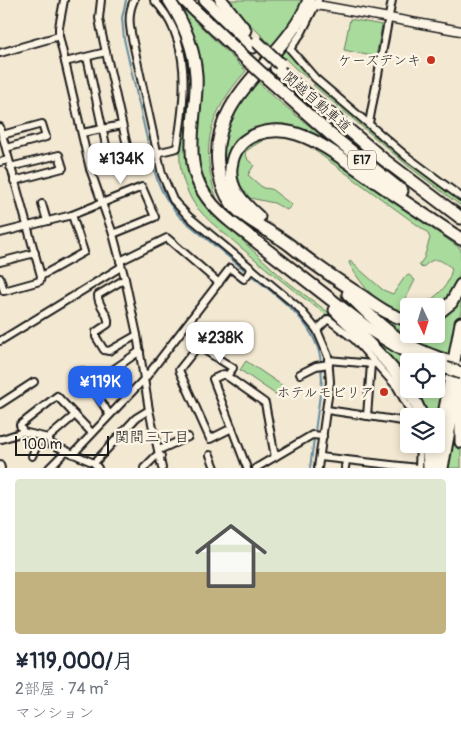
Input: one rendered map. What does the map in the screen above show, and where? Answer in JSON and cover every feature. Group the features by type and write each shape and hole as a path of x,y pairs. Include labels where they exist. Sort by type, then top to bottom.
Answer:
{"highway":[{"path":"169,0 187,34 195,66 196,89 192,150 196,178 205,196 216,210 379,336 409,353"},
{"name":"関越自動車道","path":"184,0 268,79 374,170 461,238"},
{"name":"関越自動車道","path":"205,0 383,158 461,218"},
{"path":"221,0 255,45"},
{"path":"268,250 235,220 221,200 214,184 211,167 212,141 219,116 229,98 289,23 302,0"},
{"path":"279,236 244,214 229,199 222,186 219,171 218,145 222,128 232,104 315,2"},
{"path":"423,353 392,334 324,272 279,236 240,198 233,187 231,176 233,158 244,142 261,132 275,130 298,134 313,141 461,238"},
{"path":"324,272 388,313 400,317"},
{"path":"445,308 451,303 461,285"},
{"path":"314,286 389,364 418,408"},
{"path":"434,468 461,323"},
{"path":"442,468 461,367 445,365"},
{"path":"445,366 461,373"},
{"path":"461,394 461,442"},
{"path":"428,453 429,468"}],"street":[{"path":"64,0 59,36 90,169 113,234 121,264 137,335 149,410 162,468"},
{"path":"101,0 99,18 130,160"},
{"path":"134,0 130,8 129,22 157,154 166,186 173,200 188,216 298,307 318,330 325,347 330,382 318,468"},
{"path":"90,169 177,148 184,84 183,63 178,40 164,13 154,0"},
{"path":"369,123 392,0"},
{"path":"461,31 315,2 302,32 290,49 316,78 406,156 461,197"},
{"path":"0,53 59,36"},
{"path":"65,62 106,52"},
{"path":"87,57 110,164"},
{"path":"2,135 42,124 46,137 6,148"},
{"path":"82,133 122,125"},
{"path":"0,127 42,276"},
{"path":"0,162 10,163 59,155 62,168 14,181"},
{"path":"0,233 72,214 142,188 155,217 113,234"},
{"path":"42,204 47,221"},
{"path":"0,278 4,290 40,281 42,276 84,252 72,214"},
{"path":"0,341 121,264 167,238 219,282"},
{"path":"0,262 35,253"},
{"path":"50,468 92,433 144,379 230,268 244,278 252,269"},
{"path":"124,279 98,295 97,300 109,319 108,324 96,332 96,337 104,350 109,351 137,335"},
{"path":"318,330 328,319 354,340 397,387 409,408"},
{"path":"227,376 233,368 198,346 179,370 210,439 232,428"},
{"path":"91,385 140,351"},
{"path":"300,374 328,362 374,364"},
{"path":"366,416 374,364"},
{"path":"82,371 109,414"},
{"path":"247,468 213,379 224,374 265,403 275,457"},
{"path":"0,404 34,382"},
{"path":"23,432 20,425 56,396 92,433"},
{"path":"0,439 23,432 45,438 52,444 96,465 136,418 149,410"},
{"path":"327,410 400,421"},
{"path":"32,456 45,438 75,415"},
{"path":"256,468 312,435 323,436"},
{"path":"144,468 160,453 188,437"},
{"path":"320,457 419,468 420,453"},
{"path":"210,455 215,468"},
{"path":"82,468 84,459"},
{"path":"345,468 346,460"}],"green space":[{"path":"158,0 163,0 177,22 189,61 191,88 187,147 190,169 201,199 224,224 283,278 337,319 337,322 286,285 205,217 192,201 183,179 180,165 186,90 184,58 176,28"},
{"path":"225,0 315,0 288,50 309,77 307,78 295,68"},
{"path":"177,3 246,71 222,104 210,135 208,152 210,169 213,188 220,208 201,181 195,147 201,95"},
{"path":"350,19 382,25 376,57 344,50"},
{"path":"256,80 342,153 317,137 293,126 281,124 268,125 243,141 231,154 227,163 227,181 224,174 222,157 225,131 233,111"},
{"path":"316,83 461,199 461,206 407,165 313,85"},
{"path":"262,136 262,141 245,152 248,160 254,165 248,175 263,188 271,189 292,205 287,210 274,203 250,198 240,189 235,178 237,161 246,145"},
{"path":"317,148 350,170 461,249 458,282 445,301 445,298 434,298 446,285 452,268 440,260 434,260 422,268 419,265 424,258 430,238 427,232 314,150"},
{"path":"350,261 383,290 393,294 405,277 409,275 415,280 406,298 400,298 400,311 380,301 366,289 349,263"},
{"path":"461,294 461,310 451,358 445,356 445,353 438,353 418,343 445,343 445,309"},
{"path":"382,315 400,320 400,331 398,330"},
{"path":"350,320 402,353 400,353 400,389"},
{"path":"246,361 289,390 278,396 240,370"},
{"path":"445,373 448,374 445,390"},
{"path":"407,398 444,398 442,408 412,408"},
{"path":"461,424 461,468 446,468 453,430"}],"waterway":[{"path":"126,0 122,18 124,39 150,152"},
{"path":"151,156 161,189 180,217 247,272"},
{"path":"251,275 295,312 304,323 318,348 321,362"},
{"path":"310,468 322,380 321,367"}],"place":[{"name":"ケーズデンキ","path":"431,60"},
{"name":"ホテルモビリア","path":"384,392"}],"district":[{"name":"関間三丁目","path":"152,437"}]}
